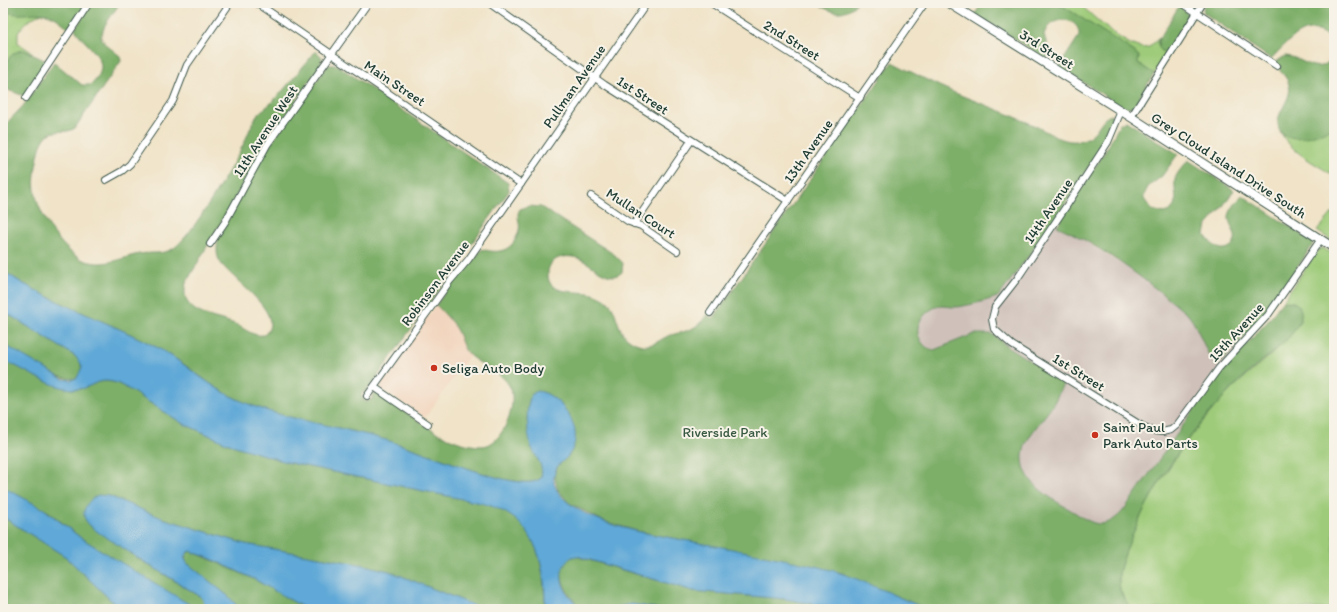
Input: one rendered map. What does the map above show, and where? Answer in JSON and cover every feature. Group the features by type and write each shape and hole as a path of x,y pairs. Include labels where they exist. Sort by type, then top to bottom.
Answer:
{"street":[{"path":"26,98 89,3"},
{"path":"106,180 122,171 130,164 173,101 187,65 230,3"},
{"name":"Main Street","path":"257,3 521,184"},
{"name":"11th Avenue West","path":"210,244 225,222 267,145 368,3"},
{"name":"1st Street","path":"489,3 595,78 788,202"},
{"name":"Pullman Avenue","path":"521,184 647,3"},
{"name":"2nd Street","path":"711,3 860,98"},
{"name":"13th Avenue","path":"710,312 788,202 925,3"},
{"name":"3rd Street","path":"949,3 1131,117"},
{"path":"1182,3 1277,66"},
{"path":"1131,117 1203,3"},
{"name":"14th Avenue","path":"992,322 994,310 998,302 1017,279 1106,146 1121,111"},
{"name":"Grey Cloud Island Drive South","path":"1131,117 1334,248"},
{"path":"634,224 691,141"},
{"name":"Robinson Avenue","path":"367,396 453,278 468,260 521,184"},
{"name":"Mullan Court","path":"591,196 628,221 641,226 677,251"},
{"name":"15th Avenue","path":"1162,432 1171,430 1180,422 1219,368 1268,315 1321,239"},
{"name":"1st Street","path":"992,322 996,332 1012,345 1142,426 1154,431 1162,432"},
{"path":"374,387 428,424"}],"shaded area":[{"path":"865,101 1246,343 1209,387 1104,538 728,297"},
{"path":"440,299 487,331 425,418 381,389 380,385"}],"green space":[{"path":"3,3 86,3 69,29 52,16 37,13 21,14 3,11"},
{"name":"Riverside Park","path":"92,3 120,3 105,25 101,37 105,44 120,56 121,61 75,128 68,131 52,133 45,138 41,145 35,172 35,191 38,205 48,224 62,243 78,257 93,263 113,261 139,254 166,252 174,248 182,241 201,216 221,184 238,155 257,115 279,95 316,51 322,57 320,66 267,142 186,283 185,294 187,302 192,308 208,316 235,324 256,335 264,335 270,326 269,317 263,307 219,260 217,252 218,239 264,153 326,68 330,65 337,65 508,183 509,191 369,388 361,394 363,400 367,402 372,399 373,393 377,393 440,434 468,444 482,446 490,444 496,439 502,432 507,422 512,403 512,394 510,387 502,377 467,353 453,324 436,305 454,280 472,262 482,249 489,251 500,251 510,246 514,242 519,230 518,214 520,209 529,206 541,207 615,255 623,263 622,272 612,276 607,275 577,258 560,258 551,264 549,269 549,282 553,287 566,291 590,293 608,301 623,333 637,344 645,345 656,343 668,336 690,330 698,325 707,315 713,319 892,62 947,90 1020,119 1065,140 1077,141 1090,136 1103,120 1112,115 1113,124 1105,141 1054,221 1000,294 994,298 964,306 936,307 927,312 921,320 918,329 918,334 922,343 927,348 934,350 974,334 992,334 1008,347 1064,382 1052,406 1029,438 1023,459 1029,477 1041,491 1049,497 1090,522 1101,524 1109,522 1115,518 1126,507 1216,378 1267,322 1282,302 1289,301 1298,305 1300,308 1301,317 1296,328 1288,338 1235,385 1207,417 1179,452 1155,490 1134,530 1121,564 1119,582 1121,591 1130,606 1134,609 927,609 842,573 637,531 603,521 569,503 558,490 554,474 557,467 567,457 573,447 575,437 574,426 569,415 560,403 545,393 537,391 531,395 527,414 530,441 542,470 540,479 532,482 522,482 495,477 379,438 296,419 253,406 218,389 180,361 160,349 61,303 22,283 3,271 3,127 23,106 54,62 82,85 91,85 98,77 101,69 100,62 97,56 75,29"},
{"path":"816,3 857,3 847,10 837,12"},
{"path":"982,3 1058,3 1135,52 1139,57 1138,63 1154,74 1133,107 1124,108 1059,67 1079,36 1078,29 1075,24 1064,20 1052,23 1047,28 1044,35 1049,51 1047,59 975,14"},
{"path":"1058,3 1078,3 1112,32 1132,45 1141,48 1149,47 1159,38 1157,43 1166,55 1154,74 1138,63 1139,56"},
{"path":"1206,3 1334,3 1334,44 1325,35 1317,31 1309,30 1301,33 1285,44 1271,59 1204,13 1203,9"},
{"path":"1179,6 1187,13 1188,19 1166,55 1159,48 1158,41"},
{"path":"3,11 14,13 49,14 35,16 18,33 18,43 33,53 18,51 10,57 3,69"},
{"path":"24,50 48,62 24,96 8,90 3,85 6,63 9,58 18,51"},
{"path":"1285,56 1292,57 1310,65 1322,66 1328,63 1334,56 1334,129 1300,138 1293,138 1281,133 1278,125 1279,117 1289,95 1290,88 1287,79 1279,70 1281,66 1276,62"},
{"path":"1126,121 1178,154 1162,176 1148,187 1144,195 1144,199 1152,210 1165,213 1173,207 1176,199 1175,179 1179,171 1188,160 1234,190 1221,209 1207,225 1205,235 1216,247 1226,249 1234,244 1235,236 1229,216 1232,208 1242,195 1313,242 1312,246 1266,313 1217,366 1208,354 1189,316 1126,266 1074,234 1057,226 1105,152 1120,124"},
{"path":"1279,129 1285,136 1290,138 1334,129 1334,176 1296,151 1283,137"},
{"path":"1334,211 1334,242 1317,231"},
{"path":"1322,248 1334,254 1334,609 1134,609 1127,603 1122,595 1119,574 1135,528 1167,470 1193,434 1230,390 1274,352 1293,332 1300,321 1295,303 1288,301 1282,302 1318,250"},
{"path":"3,311 75,356 81,365 79,376 72,378 63,377 52,373 41,368 3,344"},
{"path":"3,360 45,381 63,388 79,389 103,382 117,383 182,423 229,444 286,462 481,503 500,509 514,518 525,529 533,542 539,557 542,573 545,609 483,609 389,571 364,565 245,544 162,518 109,496 90,526 142,561 201,597 204,601 203,606 199,609 194,608 81,538 49,512 3,487"},
{"path":"3,517 66,557 120,609 9,609 3,604"},
{"path":"191,551 254,579 306,609 240,609 228,596 185,562 186,554"},
{"path":"575,556 693,591 785,599 840,609 660,609 632,604 606,609 583,609 566,590 561,573 562,566 567,560"}],"water":[{"path":"3,271 22,283 61,303 160,349 218,389 253,406 296,419 379,438 495,477 522,482 532,482 540,479 542,470 531,446 528,434 527,414 531,395 537,391 544,393 560,403 570,417 575,430 572,450 557,467 554,480 560,494 566,501 581,511 595,518 618,526 653,535 771,556 820,567 847,575 927,609 840,609 785,599 693,591 577,556 572,557 566,562 562,570 562,577 565,589 573,600 583,609 545,609 543,573 533,542 525,529 514,518 499,509 481,503 286,462 229,444 182,423 117,383 103,381 85,388 63,388 45,381 3,360 3,344 63,379 71,380 77,378 82,367 75,356 3,311"},
{"path":"3,487 44,509 81,538 197,609 120,609 66,557 3,517"},
{"path":"98,495 109,496 162,518 245,544 364,565 389,571 483,609 306,609 254,579 207,557 189,551 184,557 187,563 228,596 240,609 199,609 204,602 201,597 99,533 89,525 85,518 84,510 88,503"},
{"path":"632,604 660,609 606,609"}],"place":[{"name":"Seliga Auto Body","path":"434,368"},
{"name":"Saint Paul Park Auto Parts","path":"1095,435"}]}
